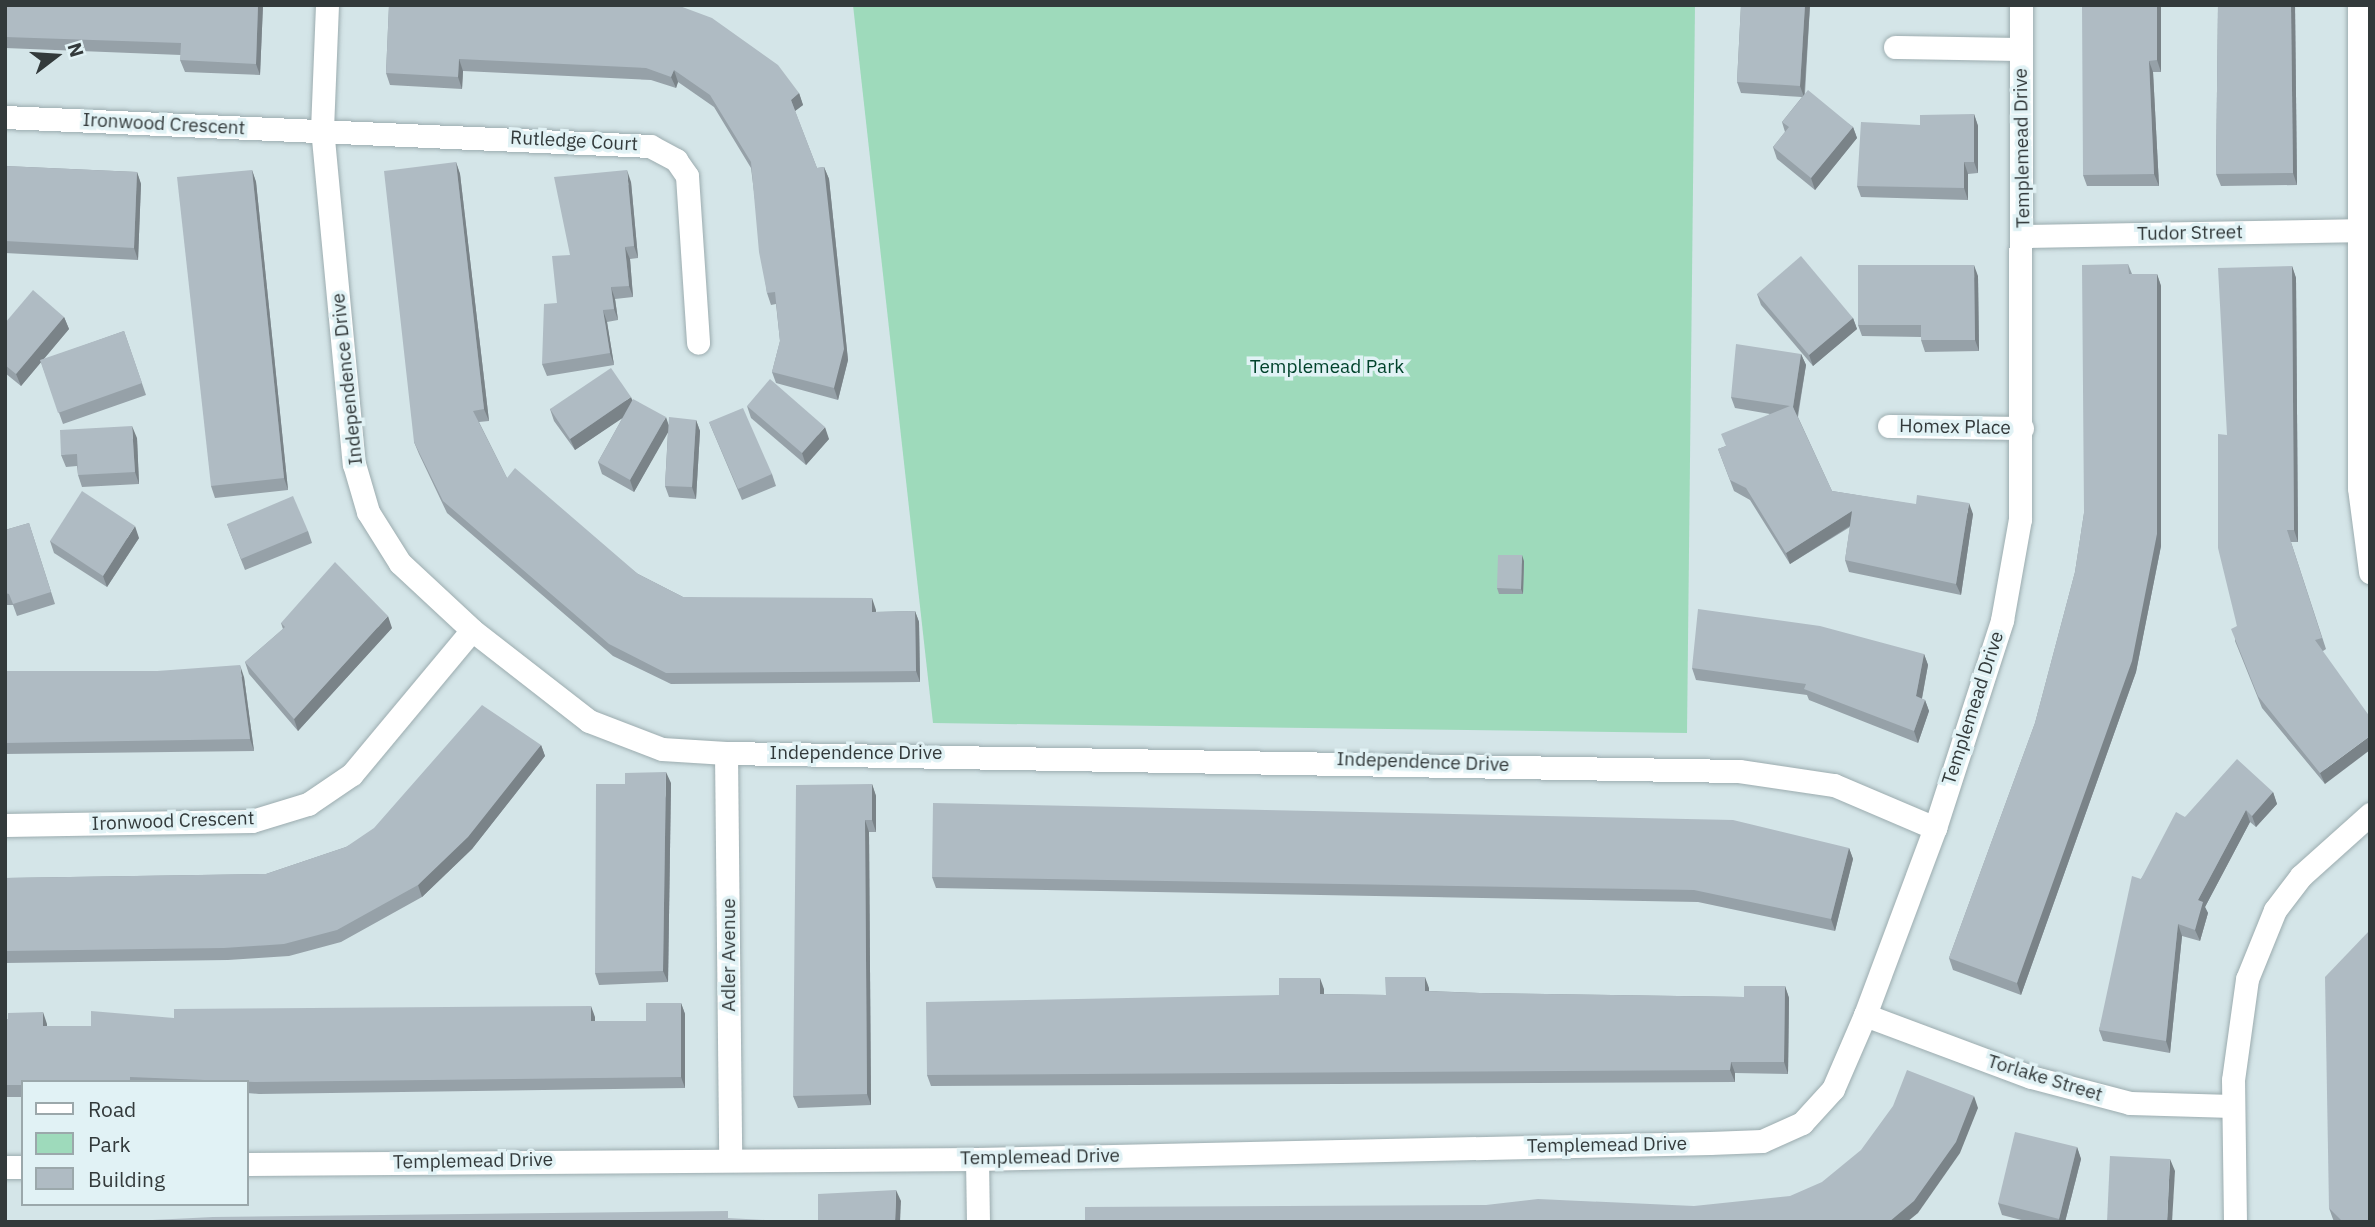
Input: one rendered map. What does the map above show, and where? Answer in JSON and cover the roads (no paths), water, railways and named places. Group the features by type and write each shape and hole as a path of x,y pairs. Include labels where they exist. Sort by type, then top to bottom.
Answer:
{"street":[{"name":"Independence Drive","path":"327,5 323,131 354,464 364,500 400,564 472,630 589,721 662,748 726,753 1738,771 1835,785 1935,828"},
{"name":"Templemead Drive","path":"248,1164 730,1158 977,1159 1762,1141 1802,1123 1833,1089 1865,1015 1935,828 2002,620 2020,519 2021,5"},
{"path":"2359,5 2359,488 2370,572"},
{"path":"1895,47 2021,49"},
{"name":"Ironwood Crescent","path":"5,117 323,131"},
{"name":"Rutledge Court","path":"323,131 632,142 664,151 687,176 693,203 698,343"},
{"name":"Tudor Street","path":"2022,236 2357,230"},
{"name":"Homex Place","path":"1889,426 2022,429"},
{"name":"Ironwood Crescent","path":"5,825 252,821 308,804 352,774 472,630"},
{"name":"Adler Avenue","path":"726,753 730,1158"},
{"path":"2235,1222 2232,1106 2247,979 2275,910 2301,876 2370,814"},
{"name":"Torlake Street","path":"1865,1015 2031,1077 2130,1103 2232,1106"},
{"path":"977,1159 978,1222"}],"park label":[{"name":"Templemead Park","path":"1327,367"}]}
